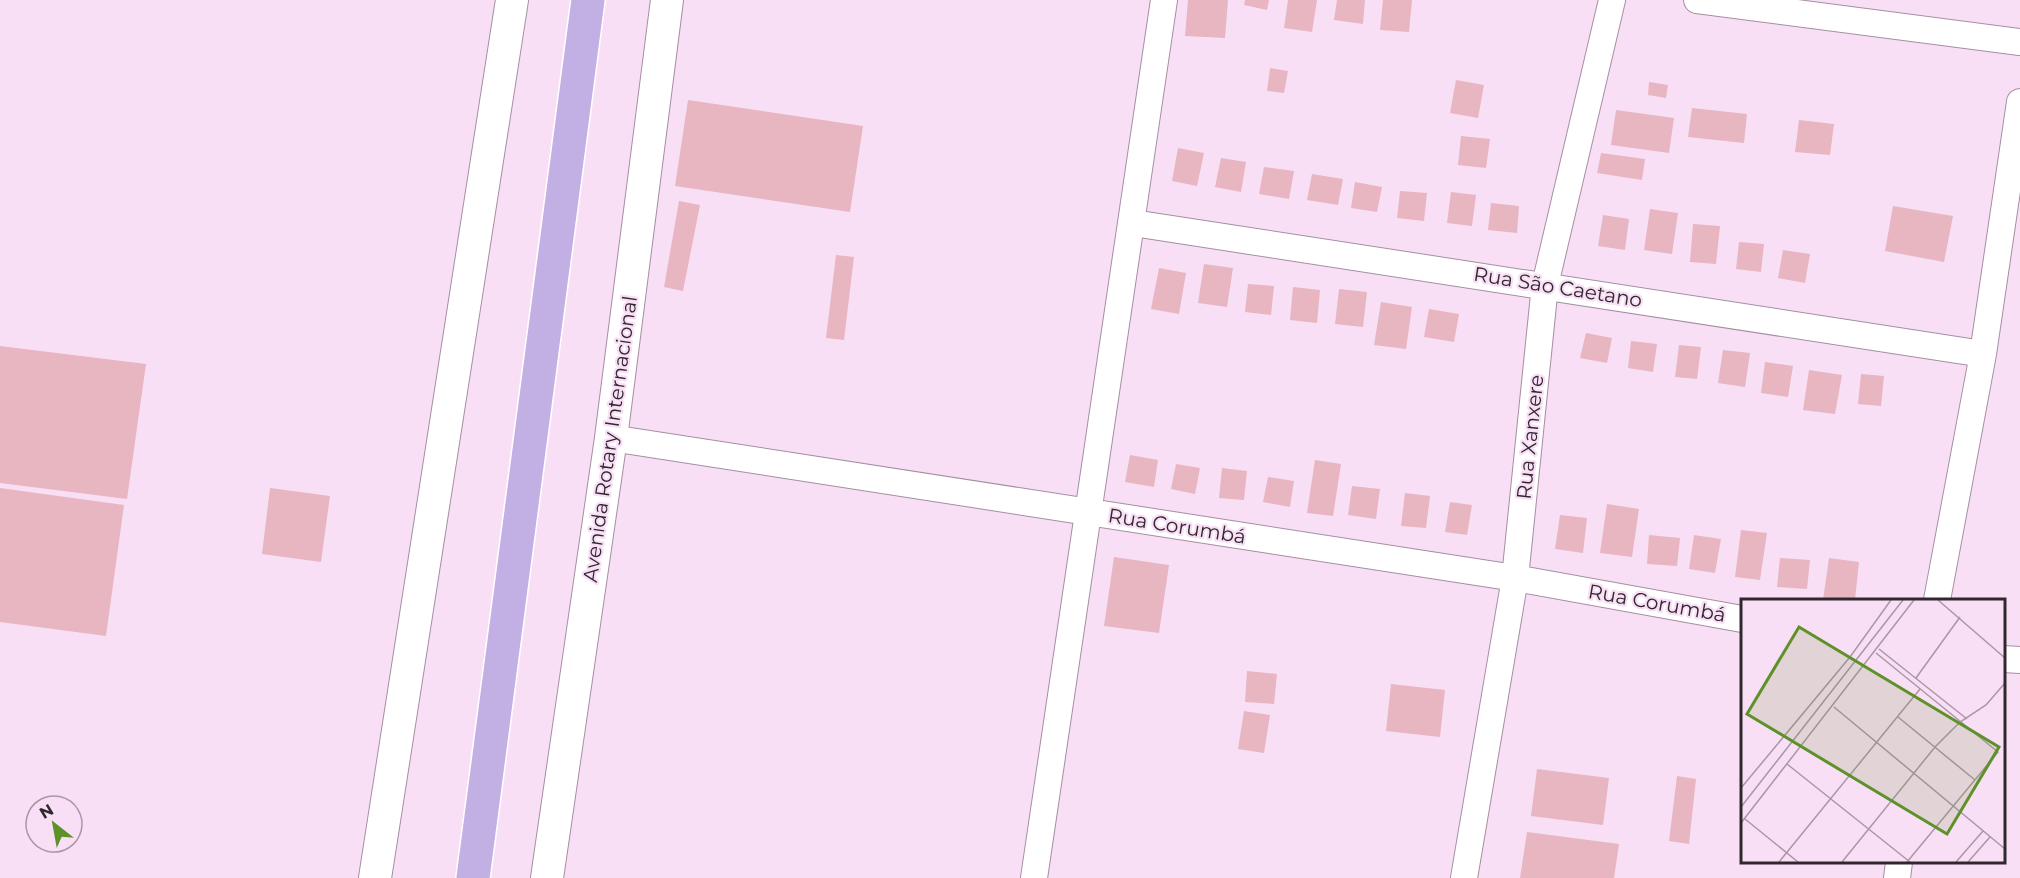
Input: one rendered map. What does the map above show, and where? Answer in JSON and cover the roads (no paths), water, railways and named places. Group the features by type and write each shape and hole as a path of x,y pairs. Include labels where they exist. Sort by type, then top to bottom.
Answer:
{"highway":[{"path":"473,878 588,0"}],"street":[{"path":"375,878 512,0"},
{"name":"Avenida Rotary Internacional","path":"547,878 611,438 667,0"},
{"path":"1035,878 1164,0"},
{"name":"Rua Xanxere","path":"1464,878 1515,578 1545,285 1612,0"},
{"path":"1697,0 2020,42"},
{"path":"1937,599 1983,354 2020,102"},
{"name":"Rua São Caetano","path":"1133,223 1983,354"},
{"name":"Rua Corumbá","path":"611,438 1515,578 1741,619"},
{"path":"2005,659 2020,660"},
{"path":"1897,878 1899,863"}]}
